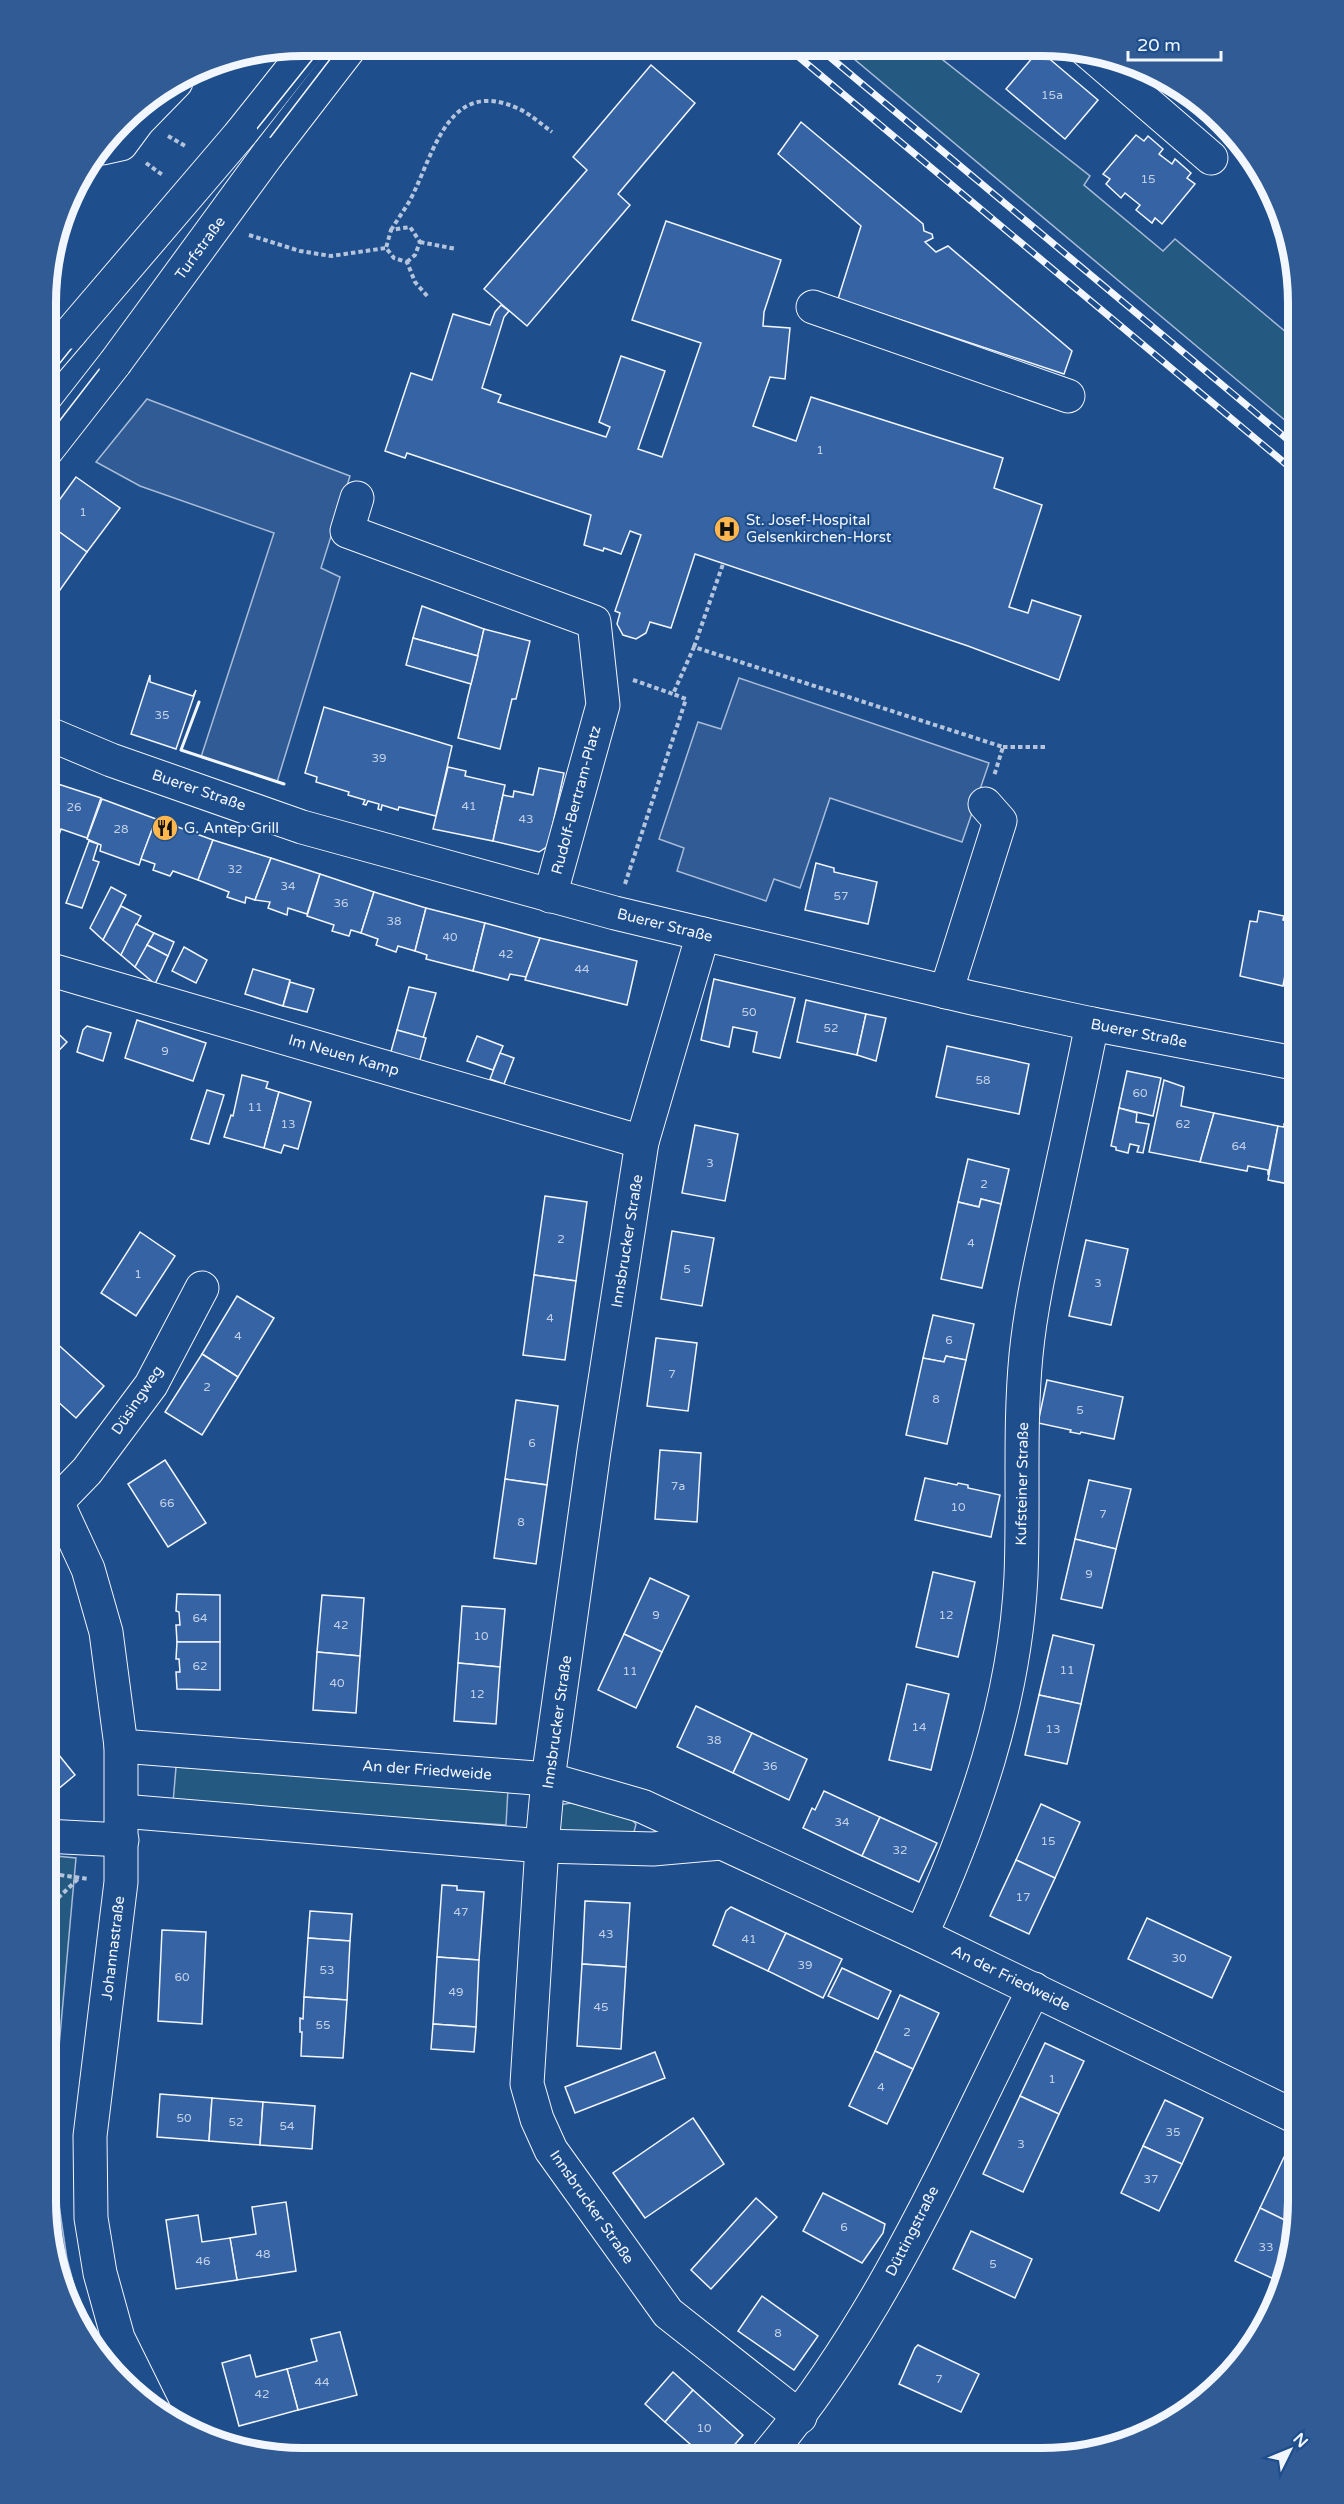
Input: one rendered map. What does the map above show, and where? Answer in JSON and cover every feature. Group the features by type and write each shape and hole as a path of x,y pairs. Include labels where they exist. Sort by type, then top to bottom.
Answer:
{"street":[{"path":"56,350 241,133 302,56"},
{"name":"Turfstraße","path":"56,438 115,363 268,154 344,56"},
{"path":"1101,63 1211,158"},
{"path":"104,155 121,144 154,105"},
{"path":"813,307 1068,396"},
{"path":"357,498 347,531 594,622 603,705"},
{"name":"Rudolf-Bertram-Platz","path":"550,896 603,705"},
{"name":"Buerer Straße","path":"56,737 111,760 302,827 550,896 946,992 1092,1024 1288,1062"},
{"path":"946,992 1000,821 985,804"},
{"name":"Innsbrucker Straße","path":"703,934 642,1142 594,1451 548,1779 527,2085 537,2119 551,2150 668,2313 800,2417"},
{"name":"Im Neuen Kamp","path":"56,971 642,1142"},
{"name":"Kufsteiner Straße","path":"921,1935 964,1836 1006,1698 1021,1577 1026,1355 1040,1268 1092,1024"},
{"name":"Düsingweg","path":"56,1491 87,1471 151,1385 202,1288"},
{"name":"Johannastraße","path":"56,1504 88,1569 106,1632 121,1746 121,1882 90,2136 91,2218 100,2272 118,2338 144,2391"},
{"name":"An der Friedweide","path":"121,1746 548,1779 642,1806 921,1935 1288,2113"},
{"name":"An der Friedweide","path":"56,1835 122,1826 542,1846 653,1849 721,1843"},
{"name":"Düttingstraße","path":"774,2448 800,2417 832,2372 888,2280 1034,1989"}],"path":[{"path":"407,262 394,258 386,248 391,230 414,192 432,147 450,119 470,102 495,101 518,108 552,132"},
{"path":"164,135 189,148"},
{"path":"391,230 410,227 420,242 456,249"},
{"path":"407,262 415,255 420,242"},
{"path":"407,262 415,282 428,297"},
{"path":"673,694 694,646 723,564"},
{"path":"694,646 1003,747 1048,747"},
{"path":"603,705 627,678 686,699 615,913"},
{"path":"985,804 1003,747"},
{"path":"56,1875 121,1882"},
{"path":"56,1904 80,1878"}],"shaded area":[{"path":"851,56 938,56 1090,176 1084,185 1163,251 1175,239 1288,334 1288,423"},
{"path":"147,399 350,476 321,568 340,577 277,782 201,757 274,533 140,486 96,462"},
{"path":"739,678 989,763 962,842 830,798 800,888 774,879 766,901 677,871 684,848 659,839 698,722 721,729"},
{"path":"176,1767 508,1789 506,1825 173,1803"},
{"path":"571,1803 629,1817 636,1824 634,1832 563,1832 558,1830 559,1805"},
{"path":"56,1856 76,1858 56,2080"},
{"path":"56,2150 58,2198 67,2259 81,2311 60,2250 56,2218"}],"building":[{"path":"1034,56 1046,56 1098,100 1065,139 1006,89"},
{"path":"651,65 695,103 618,194 630,205 527,326 484,289 587,170 573,157"},
{"path":"801,122 923,224 924,231 932,234 933,238 925,242 936,252 948,246 1072,351 1064,374 838,299 861,226 778,154"},
{"path":"1136,135 1144,141 1148,136 1163,149 1159,154 1172,164 1175,159 1191,173 1187,178 1195,184 1162,224 1155,218 1152,223 1136,210 1140,205 1125,193 1121,198 1106,184 1110,179 1103,174"},
{"path":"666,221 781,260 764,312 763,326 790,328 785,379 770,377 753,426 796,441 811,397 1003,458 994,488 1042,505 1009,607 1028,613 1032,600 1081,616 1059,680 968,646 695,554 671,628 650,622 646,633 636,639 623,635 617,624 620,613 615,611 641,535 630,531 621,554 604,548 603,551 584,545 591,515 407,453 405,458 385,451 411,373 432,380 453,314 490,325 495,312 501,305 509,311 504,317 482,388 501,395 498,402 606,437 610,427 599,422 621,356 665,371 638,449 662,457 701,343 632,320"},
{"path":"76,477 120,508 87,552 56,530 56,505"},
{"path":"56,530 87,552 56,596"},
{"path":"422,606 484,629 478,656 413,638"},
{"path":"484,629 530,641 516,699 512,699 500,749 458,738"},
{"path":"413,638 478,656 471,684 406,665"},
{"path":"150,675 150,682 193,696 196,690 176,749 131,734"},
{"path":"324,707 452,746 436,816 382,805 381,810 378,809 379,804 368,801 366,805 363,804 365,800 348,795 349,792 316,782 317,777 305,773"},
{"path":"448,767 466,771 465,776 505,785 493,841 433,829"},
{"path":"539,768 564,773 548,846 539,852 493,841 503,795 513,797 514,791 533,795"},
{"path":"58,784 101,798 87,838 61,829 59,835 56,834"},
{"path":"102,799 156,819 139,865 100,851 101,845 87,839"},
{"path":"156,819 213,840 198,880 173,871 170,876 153,870 155,864 141,859"},
{"path":"213,840 271,858 255,900 246,897 245,903 227,897 229,892 198,880"},
{"path":"89,841 98,844 93,860 99,862 82,908 66,903"},
{"path":"271,858 320,874 307,914 288,908 287,915 268,908 270,902 255,900"},
{"path":"816,863 834,868 834,872 877,882 868,924 805,910"},
{"path":"320,874 374,892 361,933 351,930 349,936 332,931 334,925 307,916"},
{"path":"111,887 126,895 103,940 90,928"},
{"path":"374,892 426,908 415,951 398,946 396,952 376,945 378,939 361,933"},
{"path":"121,906 141,916 121,955 103,940"},
{"path":"426,908 485,923 473,971 426,959 427,955 415,951"},
{"path":"1259,911 1284,916 1283,920 1288,921 1288,964 1283,986 1240,976 1250,921 1257,922"},
{"path":"485,923 540,938 526,977 510,974 508,980 473,971"},
{"path":"136,924 154,933 135,967 121,955"},
{"path":"154,933 174,942 168,956 147,945"},
{"path":"540,938 637,961 627,1005 525,980"},
{"path":"147,945 168,956 155,984 135,967"},
{"path":"184,947 207,960 196,983 172,971"},
{"path":"253,969 290,980 283,1006 245,994"},
{"path":"714,979 795,998 780,1058 753,1052 757,1032 733,1027 729,1047 701,1040"},
{"path":"290,982 314,989 307,1012 283,1006"},
{"path":"409,987 436,993 423,1038 397,1030"},
{"path":"806,1000 866,1014 857,1055 797,1042"},
{"path":"866,1014 886,1018 876,1061 857,1055"},
{"path":"137,1020 206,1043 193,1081 125,1058"},
{"path":"87,1026 111,1033 103,1061 77,1052 83,1030"},
{"path":"397,1030 426,1038 419,1063 390,1055"},
{"path":"56,1032 67,1042 56,1054"},
{"path":"477,1036 503,1046 493,1070 467,1061"},
{"path":"947,1046 1029,1064 1019,1114 936,1097"},
{"path":"500,1053 514,1058 504,1084 490,1079"},
{"path":"1127,1071 1161,1078 1153,1116 1119,1108"},
{"path":"242,1075 268,1082 266,1088 279,1092 264,1148 224,1137 231,1115 233,1116"},
{"path":"1164,1080 1184,1087 1181,1106 1214,1113 1200,1162 1149,1152"},
{"path":"207,1090 224,1095 209,1144 191,1139"},
{"path":"279,1092 311,1102 298,1149 284,1145 281,1153 264,1148"},
{"path":"1119,1108 1137,1113 1136,1122 1149,1124 1143,1153 1137,1152 1139,1146 1130,1144 1128,1153 1111,1146"},
{"path":"1214,1113 1278,1126 1268,1175 1268,1170 1248,1166 1247,1171 1200,1162"},
{"path":"1284,1124 1288,1125 1288,1184 1268,1180 1278,1126 1284,1127"},
{"path":"695,1125 738,1134 725,1201 682,1193"},
{"path":"968,1159 1009,1169 1001,1204 981,1199 979,1207 958,1202"},
{"path":"545,1196 587,1202 576,1281 534,1275"},
{"path":"981,1199 1001,1204 982,1288 941,1279 958,1202 979,1207"},
{"path":"672,1231 714,1238 702,1306 661,1299"},
{"path":"140,1232 175,1256 136,1316 101,1293"},
{"path":"1086,1240 1128,1249 1111,1325 1069,1316"},
{"path":"534,1275 576,1281 565,1360 523,1355"},
{"path":"237,1296 274,1318 238,1377 202,1354"},
{"path":"933,1315 974,1324 966,1360 946,1356 944,1362 923,1358"},
{"path":"656,1338 697,1343 688,1411 647,1406"},
{"path":"56,1343 104,1386 76,1418 56,1400"},
{"path":"202,1354 238,1377 202,1435 165,1412"},
{"path":"946,1356 966,1360 947,1444 906,1435 923,1358 944,1362"},
{"path":"1047,1380 1123,1397 1114,1439 1070,1432 1071,1430 1038,1423"},
{"path":"516,1400 558,1406 547,1485 505,1479"},
{"path":"660,1450 701,1453 697,1522 655,1519"},
{"path":"165,1460 206,1523 168,1547 128,1484"},
{"path":"925,1478 968,1485 968,1488 1000,1495 991,1537 915,1520"},
{"path":"505,1479 547,1485 536,1564 494,1558"},
{"path":"1089,1480 1131,1489 1116,1549 1075,1539"},
{"path":"1075,1539 1116,1549 1102,1608 1061,1599"},
{"path":"933,1572 975,1582 958,1657 916,1647"},
{"path":"1288,1572 1288,1588 1285,1587"},
{"path":"650,1578 689,1596 662,1652 624,1634"},
{"path":"177,1594 220,1595 220,1642 177,1642 176,1625 180,1625 179,1612 176,1611"},
{"path":"322,1595 364,1598 360,1656 317,1652"},
{"path":"462,1606 505,1609 500,1667 458,1663"},
{"path":"624,1634 662,1652 636,1708 598,1690"},
{"path":"1053,1635 1094,1645 1081,1704 1039,1695"},
{"path":"177,1642 220,1642 220,1690 177,1689 176,1672 180,1672 179,1659 176,1659"},
{"path":"317,1652 360,1656 356,1713 313,1710"},
{"path":"458,1663 500,1667 496,1724 454,1721"},
{"path":"907,1684 949,1694 931,1770 889,1760"},
{"path":"1039,1695 1081,1704 1067,1764 1025,1755"},
{"path":"696,1706 752,1733 733,1773 677,1747"},
{"path":"752,1733 807,1759 789,1800 733,1773"},
{"path":"56,1751 75,1775 56,1791"},
{"path":"824,1791 880,1817 862,1856 803,1828 812,1808 815,1810"},
{"path":"1041,1804 1080,1822 1055,1878 1016,1860"},
{"path":"880,1817 937,1843 919,1882 862,1856"},
{"path":"1016,1860 1055,1878 1029,1934 990,1916"},
{"path":"442,1885 457,1886 457,1890 484,1892 479,1960 437,1957"},
{"path":"585,1901 630,1903 626,1967 582,1964"},
{"path":"731,1907 786,1933 768,1971 713,1945 726,1911"},
{"path":"310,1911 352,1914 350,1941 308,1938"},
{"path":"1147,1918 1231,1957 1212,1998 1128,1959"},
{"path":"162,1930 206,1932 202,2024 158,2021"},
{"path":"786,1933 842,1959 823,1998 768,1971"},
{"path":"308,1938 350,1941 347,2000 304,1997"},
{"path":"437,1957 479,1960 476,2027 433,2024"},
{"path":"582,1964 626,1967 621,2049 577,2046"},
{"path":"842,1968 891,1991 878,2019 828,1996"},
{"path":"900,1995 939,2013 913,2069 875,2051"},
{"path":"304,1997 347,2000 343,2058 301,2056 300,2018 303,2019"},
{"path":"433,2024 476,2027 474,2052 431,2049"},
{"path":"1045,2043 1084,2061 1059,2114 1020,2096"},
{"path":"875,2051 913,2069 887,2124 849,2106"},
{"path":"655,2052 665,2078 575,2113 565,2087"},
{"path":"160,2094 212,2098 209,2141 157,2137"},
{"path":"1020,2096 1059,2114 1023,2192 983,2174"},
{"path":"212,2098 263,2102 260,2145 209,2141"},
{"path":"1165,2100 1203,2118 1182,2164 1143,2146"},
{"path":"263,2102 315,2106 312,2149 260,2145"},
{"path":"693,2118 724,2164 645,2218 613,2173"},
{"path":"1143,2146 1182,2164 1159,2211 1121,2193"},
{"path":"1285,2155 1288,2157 1288,2221 1260,2208"},
{"path":"823,2193 885,2224 883,2233 862,2263 803,2231"},
{"path":"756,2198 777,2217 711,2289 691,2270"},
{"path":"286,2202 296,2271 237,2280 230,2238 256,2234 252,2207"},
{"path":"1260,2208 1288,2221 1284,2250 1274,2279 1235,2261"},
{"path":"198,2215 202,2242 230,2238 237,2280 176,2289 166,2220"},
{"path":"971,2231 1032,2259 1015,2298 953,2269"},
{"path":"762,2296 818,2336 794,2370 738,2331"},
{"path":"340,2332 357,2395 298,2410 287,2369 317,2361 311,2339"},
{"path":"918,2345 979,2374 961,2412 899,2384"},
{"path":"250,2355 256,2377 287,2369 298,2410 239,2426 222,2363"},
{"path":"673,2372 693,2390 665,2422 645,2404"},
{"path":"693,2390 743,2435 732,2448 695,2448 665,2422"}],"tram line":[{"path":"56,368 166,231 248,140 315,56"},
{"path":"56,425 165,284 249,165 333,56"}],"railway":[{"path":"798,56 1288,466"},
{"path":"829,56 1288,440"}],"wall":[{"path":"199,702 181,750 284,784"}],"place":[{"name":"St. Josef-Hospital Gelsenkirchen-Horst","path":"727,529"},
{"name":"G. Antep Grill","path":"165,828"}]}
